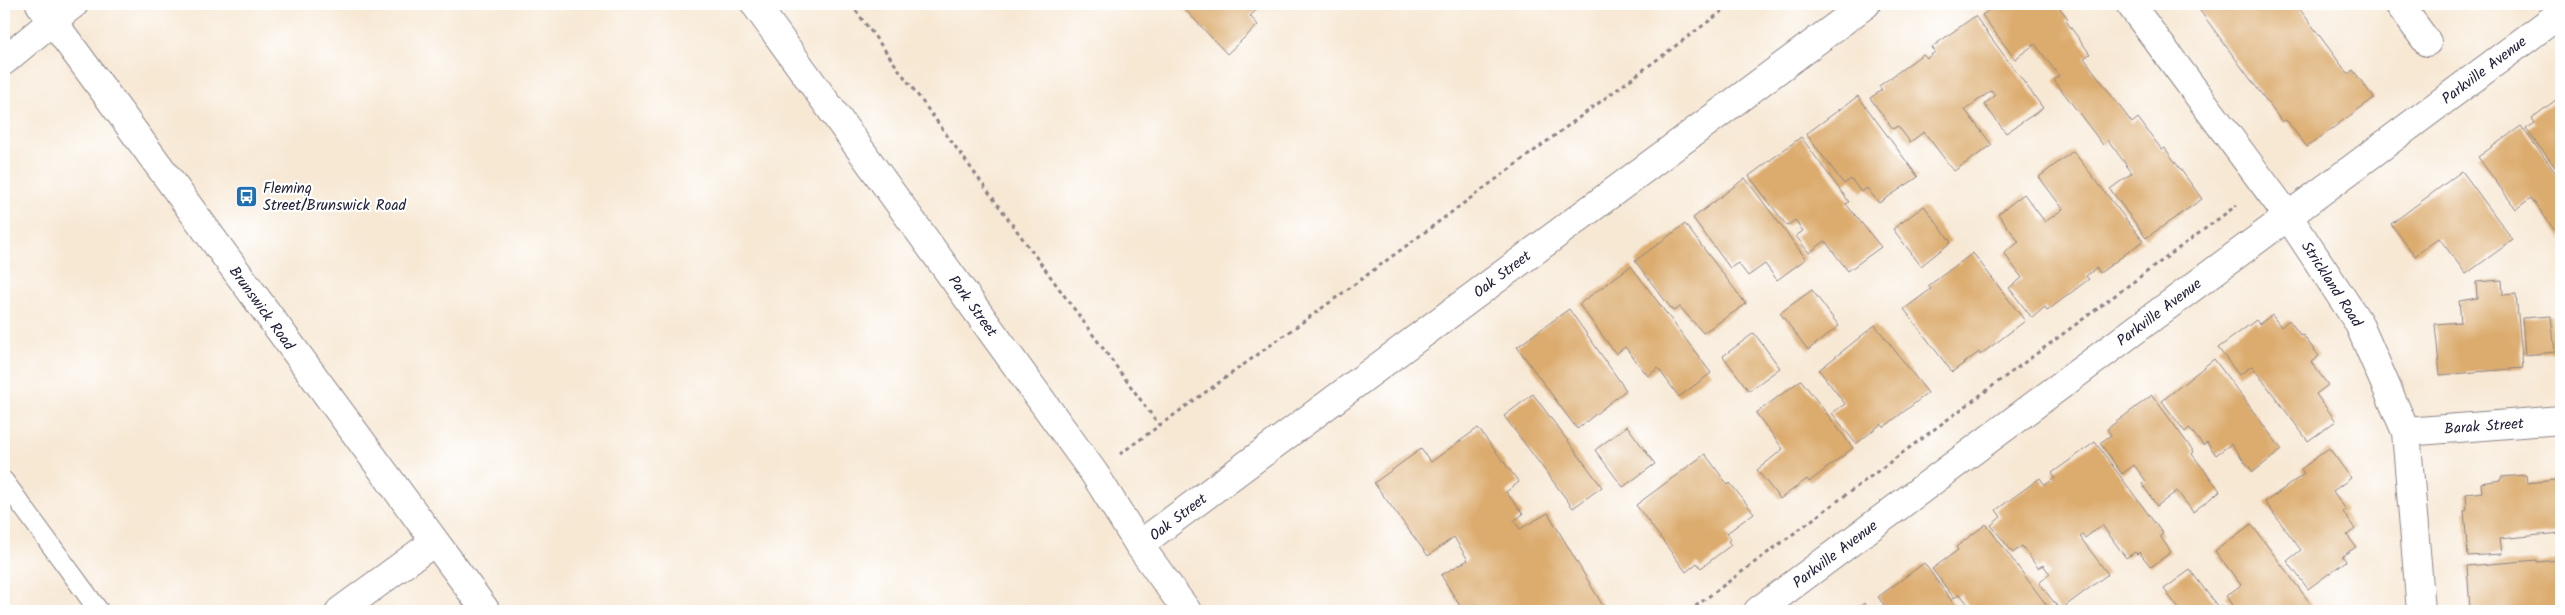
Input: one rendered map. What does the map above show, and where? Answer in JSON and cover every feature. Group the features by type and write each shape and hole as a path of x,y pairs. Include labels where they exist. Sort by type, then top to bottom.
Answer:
{"street":[{"path":"4,61 46,12 74,4"},
{"name":"Park Street","path":"756,4 1094,473 1139,545 1187,611"},
{"name":"Oak Street","path":"1139,545 1866,4"},
{"name":"Strickland Road","path":"2130,4 2288,216 2358,322 2406,432 2421,611"},
{"path":"2399,4 2427,42"},
{"name":"Brunswick Road","path":"46,12 486,611"},
{"name":"Parkville Avenue","path":"1758,611 2561,13"},
{"name":"Barak Street","path":"2406,432 2561,420"},
{"path":"340,611 434,542"}],"lane":[{"path":"4,481 99,611"}],"path":[{"path":"852,4 1160,425"},
{"path":"1094,473 1348,289 1732,4"},
{"path":"1688,611 2264,184"}],"building":[{"path":"1180,4 1263,4 1250,16 1258,25 1227,54"},
{"path":"1997,4 2057,4 2068,19 2066,21 2090,54 2084,58 2132,123 2138,118 2162,150 2165,148 2202,199 2146,238 2110,189 2132,173 2108,140 2103,145 2054,80 2059,76 2035,44 2015,59 1982,15"},
{"path":"2195,4 2296,4 2348,74 2353,70 2374,98 2307,147 2286,120 2282,122"},
{"path":"1975,16 2043,108 2006,133 1984,104 1995,96 1991,91 1965,110 1992,145 1954,171 1924,132 1910,142 1898,126 1893,129 1870,98 1882,90 1879,86 1923,54 1927,58 1935,52 1932,47"},
{"path":"1858,96 1918,177 1879,203 1867,188 1861,192 1851,179 1844,184 1806,134"},
{"path":"2561,96 2561,175 2526,129 2535,123 2532,118"},
{"path":"2521,126 2561,180 2561,239 2531,198 2516,209 2478,157"},
{"path":"1801,137 1849,202 1846,204 1881,247 1848,271 1825,241 1809,253 1796,236 1803,231 1795,220 1787,226 1749,176"},
{"path":"2073,151 2143,241 2100,273 2097,268 2086,276 2089,279 2047,311 2045,307 2032,318 2009,288 2022,278 2004,253 2019,242 1998,214 2024,194 2045,222 2063,209 2039,177"},
{"path":"2462,171 2513,240 2466,274 2439,238 2415,256 2391,224"},
{"path":"1745,178 1806,259 1777,280 1765,264 1748,276 1738,263 1730,268 1693,218"},
{"path":"1924,206 1951,242 1921,266 1893,229"},
{"path":"1685,224 1746,304 1703,333 1680,307 1673,311 1635,261"},
{"path":"1973,253 2025,321 1980,355 1979,352 1952,372 1904,309 1931,289 1928,286"},
{"path":"1631,266 1711,373 1679,397 1658,368 1648,376 1625,347 1616,354 1579,304"},
{"path":"2502,280 2503,295 2516,294 2523,368 2440,375 2435,324 2461,322 2459,301 2477,298 2476,282"},
{"path":"1812,290 1839,326 1808,350 1780,313"},
{"path":"1569,309 1626,390 1577,429 1517,347"},
{"path":"2272,315 2281,327 2289,320 2301,336 2303,335 2319,356 2311,362 2328,385 2316,394 2336,421 2308,441 2252,366 2239,375 2218,348 2256,320 2259,324"},
{"path":"2551,316 2555,352 2525,355 2522,318"},
{"path":"1875,325 1928,393 1884,427 1881,424 1856,444 1832,413 1845,404 1819,370"},
{"path":"1754,333 1780,368 1749,391 1723,356"},
{"path":"2214,359 2282,450 2253,472 2231,444 2216,455 2207,442 2203,445 2189,428 2185,432 2162,401"},
{"path":"1801,380 1853,448 1809,482 1807,479 1780,499 1757,470 1783,449 1756,413"},
{"path":"1533,394 1602,487 1573,508 1504,416"},
{"path":"2152,395 2220,491 2193,512 2177,491 2157,506 2142,484 2146,481 2134,465 2122,474 2100,443 2111,435 2107,429"},
{"path":"1627,426 1655,464 1623,487 1595,450"},
{"path":"1478,428 1519,482 1506,492 1523,514 1514,521 1520,529 1548,513 1606,611 1463,611 1441,575 1468,560 1454,537 1428,556 1374,483 1421,449 1431,462"},
{"path":"2095,442 2163,534 2160,536 2171,552 2151,567 2139,552 2137,554 2135,552 2126,558 2102,525 2085,538 2083,535 2080,537 2108,574 2060,610 2039,583 2050,574 2043,565 2038,568 2022,546 2013,553 1991,525 2001,517 1996,510 2040,478 2045,485 2055,478 2052,473"},
{"path":"2329,448 2351,478 2333,491 2346,510 2343,512 2355,529 2347,535 2356,547 2342,556 2346,561 2308,589 2287,561 2301,550 2265,502 2304,474 2301,469"},
{"path":"1705,454 1728,485 1730,483 1754,513 1727,533 1731,539 1728,541 1731,545 1701,568 1697,563 1686,572 1636,505"},
{"path":"2526,475 2527,483 2555,480 2556,489 2561,488 2560,533 2500,539 2502,554 2468,556 2464,511 2467,510 2466,494 2482,492 2481,483 2501,480 2501,477"},
{"path":"1986,524 2051,611 1981,611 1978,607 1973,611 1960,594 1954,598 1932,569 1958,550 1956,547"},
{"path":"2251,524 2316,611 2236,611 2226,596 2241,585 2215,551"},
{"path":"2537,560 2537,562 2561,560 2561,611 2479,611 2479,608 2470,609 2467,566"},
{"path":"1924,563 1959,611 1876,611 1884,605 1878,597"},
{"path":"2190,570 2218,607 2221,605 2226,611 2176,611 2179,609 2164,589"},
{"path":"1864,603 1871,611 1854,611"}],"place":[{"name":"Fleming Street/Brunswick Road","path":"247,197"}]}
